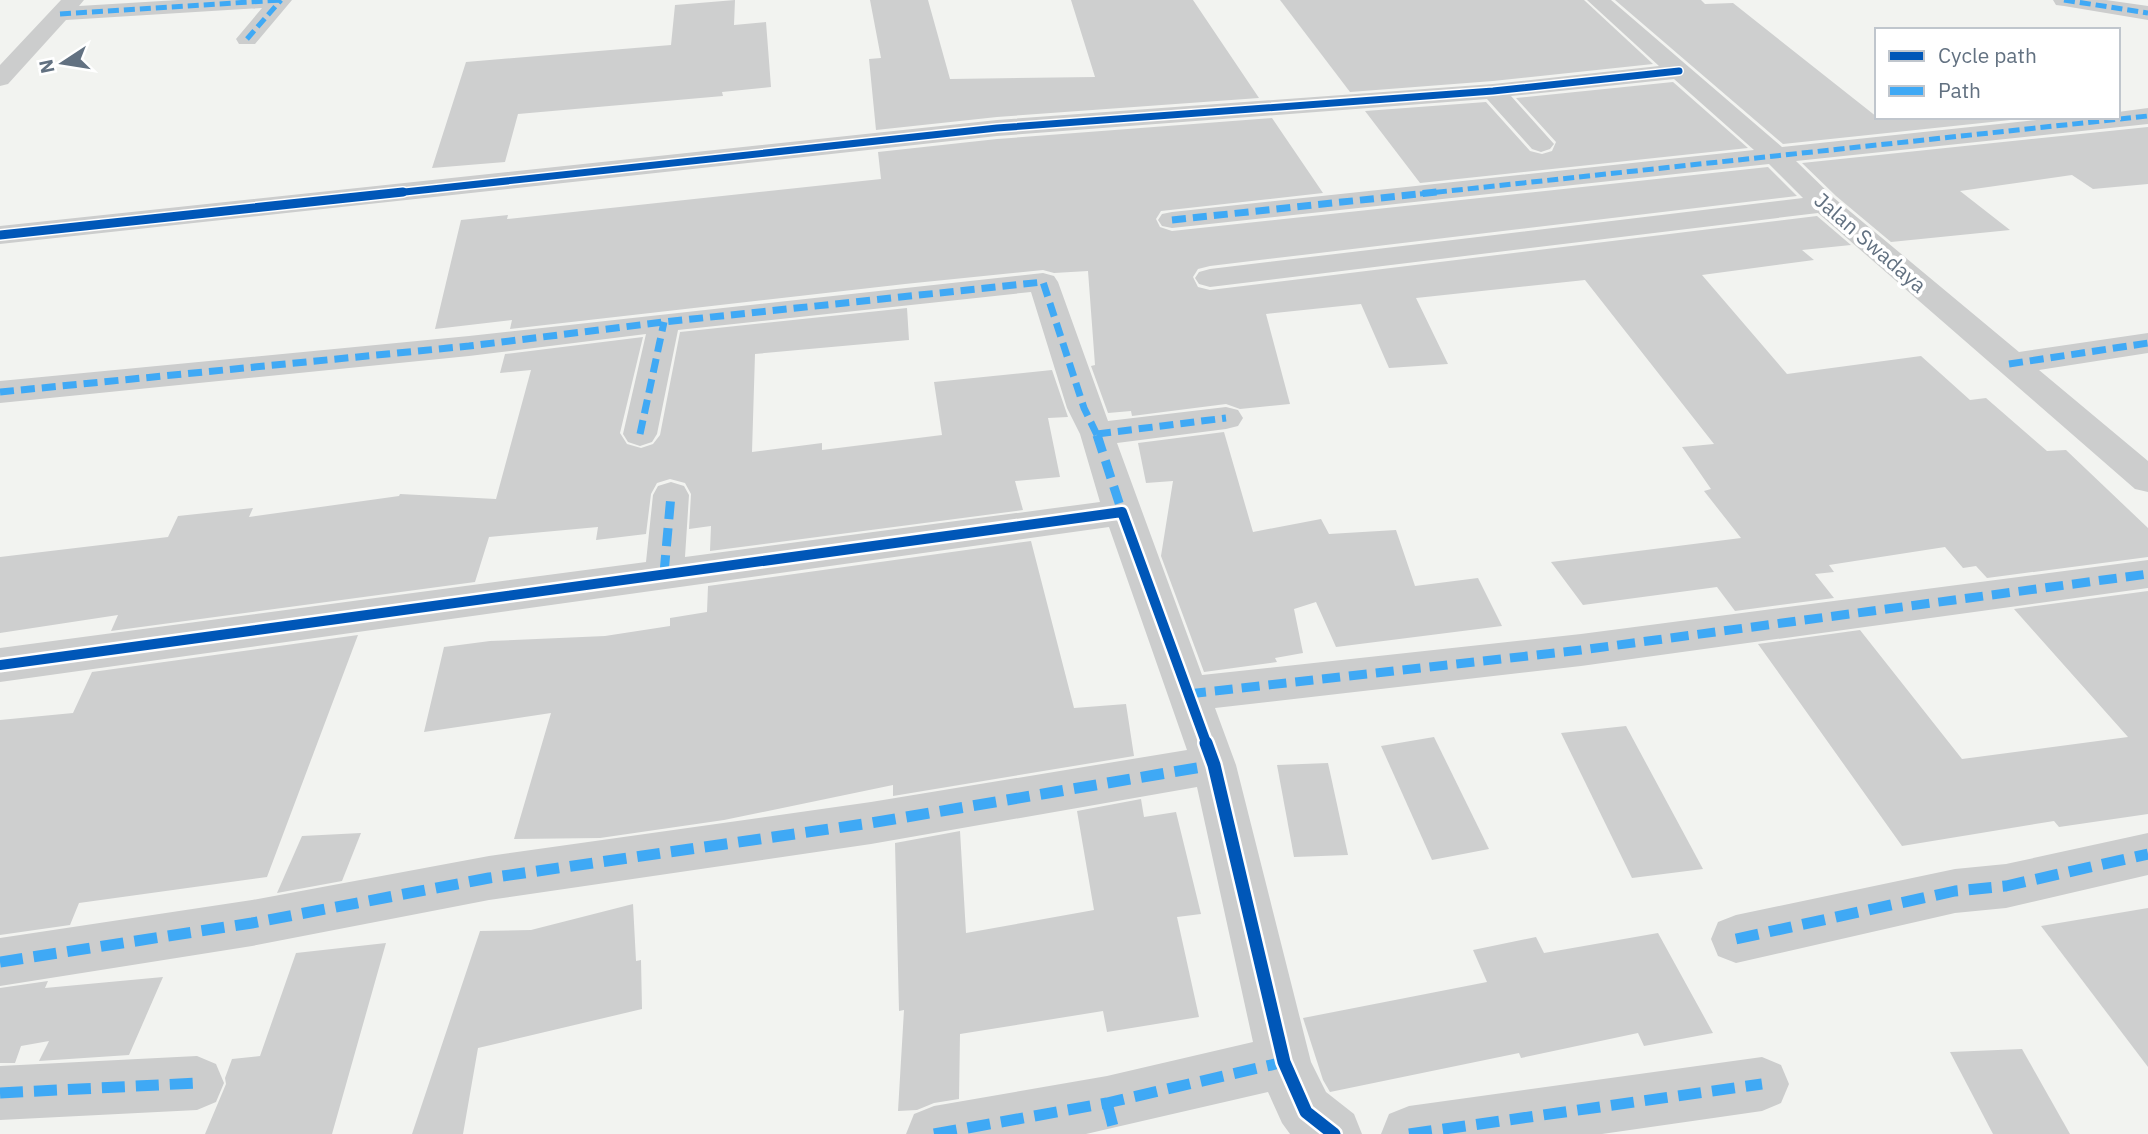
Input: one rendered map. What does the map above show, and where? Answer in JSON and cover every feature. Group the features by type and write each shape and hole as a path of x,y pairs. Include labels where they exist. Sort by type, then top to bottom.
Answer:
{"street":[{"path":"0,79 66,7 281,0 247,39"},
{"name":"Jalan Swadaya","path":"1598,0 1776,156 1824,204 2148,480"},
{"path":"2064,0 2148,13"},
{"path":"0,234 997,128 1493,91 1679,71"},
{"path":"1493,91 1541,144"},
{"path":"1172,220 2148,116"},
{"path":"1210,278 1824,204"},
{"path":"0,392 469,346 664,322 1043,282 1084,408 1097,434 1122,512 1214,765 1284,1062 1302,1107 1311,1120 1334,1134"},
{"path":"640,434 664,322"},
{"path":"2009,364 2148,343"},
{"path":"1097,434 1226,418"},
{"path":"664,573 671,495"},
{"path":"0,665 1122,512"},
{"path":"1188,694 1608,647 2148,574"},
{"path":"0,962 252,923 489,878 871,822 1214,765"},
{"path":"1736,939 1955,891 2006,886 2148,854"},
{"path":"934,1134 1111,1118 1284,1062"},
{"path":"0,1093 197,1083"},
{"path":"1409,1134 1762,1084"}],"building":[{"path":"735,0 734,25 766,22 771,87 722,92 723,96 518,114 505,162 432,168 466,62 671,45 675,5"},
{"path":"870,0 928,0 950,79 1095,77 1071,0 1193,0 1259,98 997,117 876,130 869,59 881,58"},
{"path":"1280,0 1584,0 1653,64 1493,81 1350,92"},
{"path":"1615,0 1701,0 1705,4 1733,3 1875,115 1875,119 2019,119 1783,144"},
{"path":"1673,82 1748,148 1420,183 1365,111 1486,102 1530,151 1542,154 1552,151 1556,142 1516,98"},
{"path":"1272,118 1323,193 1161,211 1156,219 1160,227 1172,231 1768,167 1797,196 1210,266 1198,269 1193,277 1198,287 1210,290 1817,216 1851,245 1802,250 1814,260 1702,275 1787,374 1921,356 1970,400 1986,398 2047,451 2066,450 2148,528 2148,557 1987,578 1976,566 1963,568 1945,547 1829,565 1834,572 1815,574 1834,598 1735,611 1717,587 1583,605 1551,562 1741,538 1704,491 1711,489 1682,447 1714,444 1585,280 1416,298 1448,364 1389,368 1361,304 1266,314 1290,404 1240,409 1226,404 1132,416 1131,411 1108,413 1091,366 1095,365 1088,271 1054,273 1043,270 510,329 512,320 435,329 461,220 508,215 507,219 881,179 878,152 997,139"},
{"path":"2148,127 2148,184 2093,189 2072,175 1960,191 2010,230 1891,242 1836,196 1802,163"},
{"path":"907,308 909,340 755,354 752,452 822,443 822,450 942,435 934,382 1052,370 1068,417 1048,418 1060,477 1015,481 1023,510 710,551 711,526 689,529 691,494 685,483 670,479 657,483 651,494 646,534 596,540 598,527 489,537 475,582 111,631 118,615 0,633 0,557 168,537 178,516 253,508 249,517 400,494 496,499 531,370 500,373 505,354 643,337 620,433 627,444 641,448 653,444 660,435 680,332"},
{"path":"1224,432 1253,532 1321,519 1329,534 1396,530 1415,586 1478,578 1502,626 1336,647 1316,602 1294,609 1303,653 1275,658 1277,662 1204,672 1161,556 1173,481 1146,483 1138,443"},
{"path":"1031,541 1074,708 1126,704 1134,756 893,796 893,785 724,820 600,838 514,839 551,713 424,732 444,647 490,641 605,636 670,626 670,618 707,612 708,586"},
{"path":"2148,591 2148,814 2059,827 2054,821 1902,846 1758,644 1860,630 1962,759 2128,737 2014,609"},
{"path":"358,635 267,877 79,903 70,925 0,935 0,720 73,713 92,672"},
{"path":"1626,726 1703,869 1632,878 1561,733"},
{"path":"1434,737 1489,849 1432,860 1381,746"},
{"path":"1328,763 1348,855 1294,857 1277,765"},
{"path":"1141,799 1144,817 1176,812 1201,914 1177,917 1199,1017 1107,1032 1103,1011 960,1034 959,1099 934,1103 917,1110 898,1111 904,1010 899,1011 895,843 960,831 966,933 1094,910 1077,811"},
{"path":"361,833 342,881 277,893 302,836"},
{"path":"633,904 636,961 641,960 642,1009 478,1048 463,1134 412,1134 480,931 531,930"},
{"path":"2148,908 2148,1067 2041,926"},
{"path":"1658,933 1713,1033 1644,1046 1638,1033 1521,1058 1519,1053 1330,1092 1323,1080 1303,1018 1487,982 1473,950 1536,937 1544,953"},
{"path":"386,943 332,1134 205,1134 226,1084 225,1078 232,1059 260,1056 296,953"},
{"path":"163,977 129,1055 39,1061 49,1041 21,1046 15,1063 0,1063 0,988 48,981 45,988"},
{"path":"2022,1049 2070,1134 1993,1134 1950,1052"}],"marked path":[{"path":"60,14 281,0"},
{"path":"247,39 281,0"},
{"path":"2064,0 2148,13"},
{"path":"2120,119 2148,116"},
{"path":"1172,220 2120,119"},
{"path":"0,392 469,346 664,322 1043,282 1084,408 1097,434 1122,512"},
{"path":"640,434 664,322"},
{"path":"2009,364 2148,343"},
{"path":"1097,434 1226,418"},
{"path":"664,573 671,495"},
{"path":"1188,694 1581,650 2148,574"},
{"path":"0,962 252,923 489,878 871,823 1214,765"},
{"path":"1736,939 1955,891 2006,886 2148,854"},
{"path":"934,1134 1107,1103 1284,1062"},
{"path":"0,1093 197,1083"},
{"path":"1409,1134 1762,1084"},
{"path":"1107,1103 1115,1134"}],"cycle path":[{"path":"0,235 997,128 1493,91 1679,71"},
{"path":"0,665 1122,512 1214,765 1284,1062 1306,1112 1334,1134"}]}
